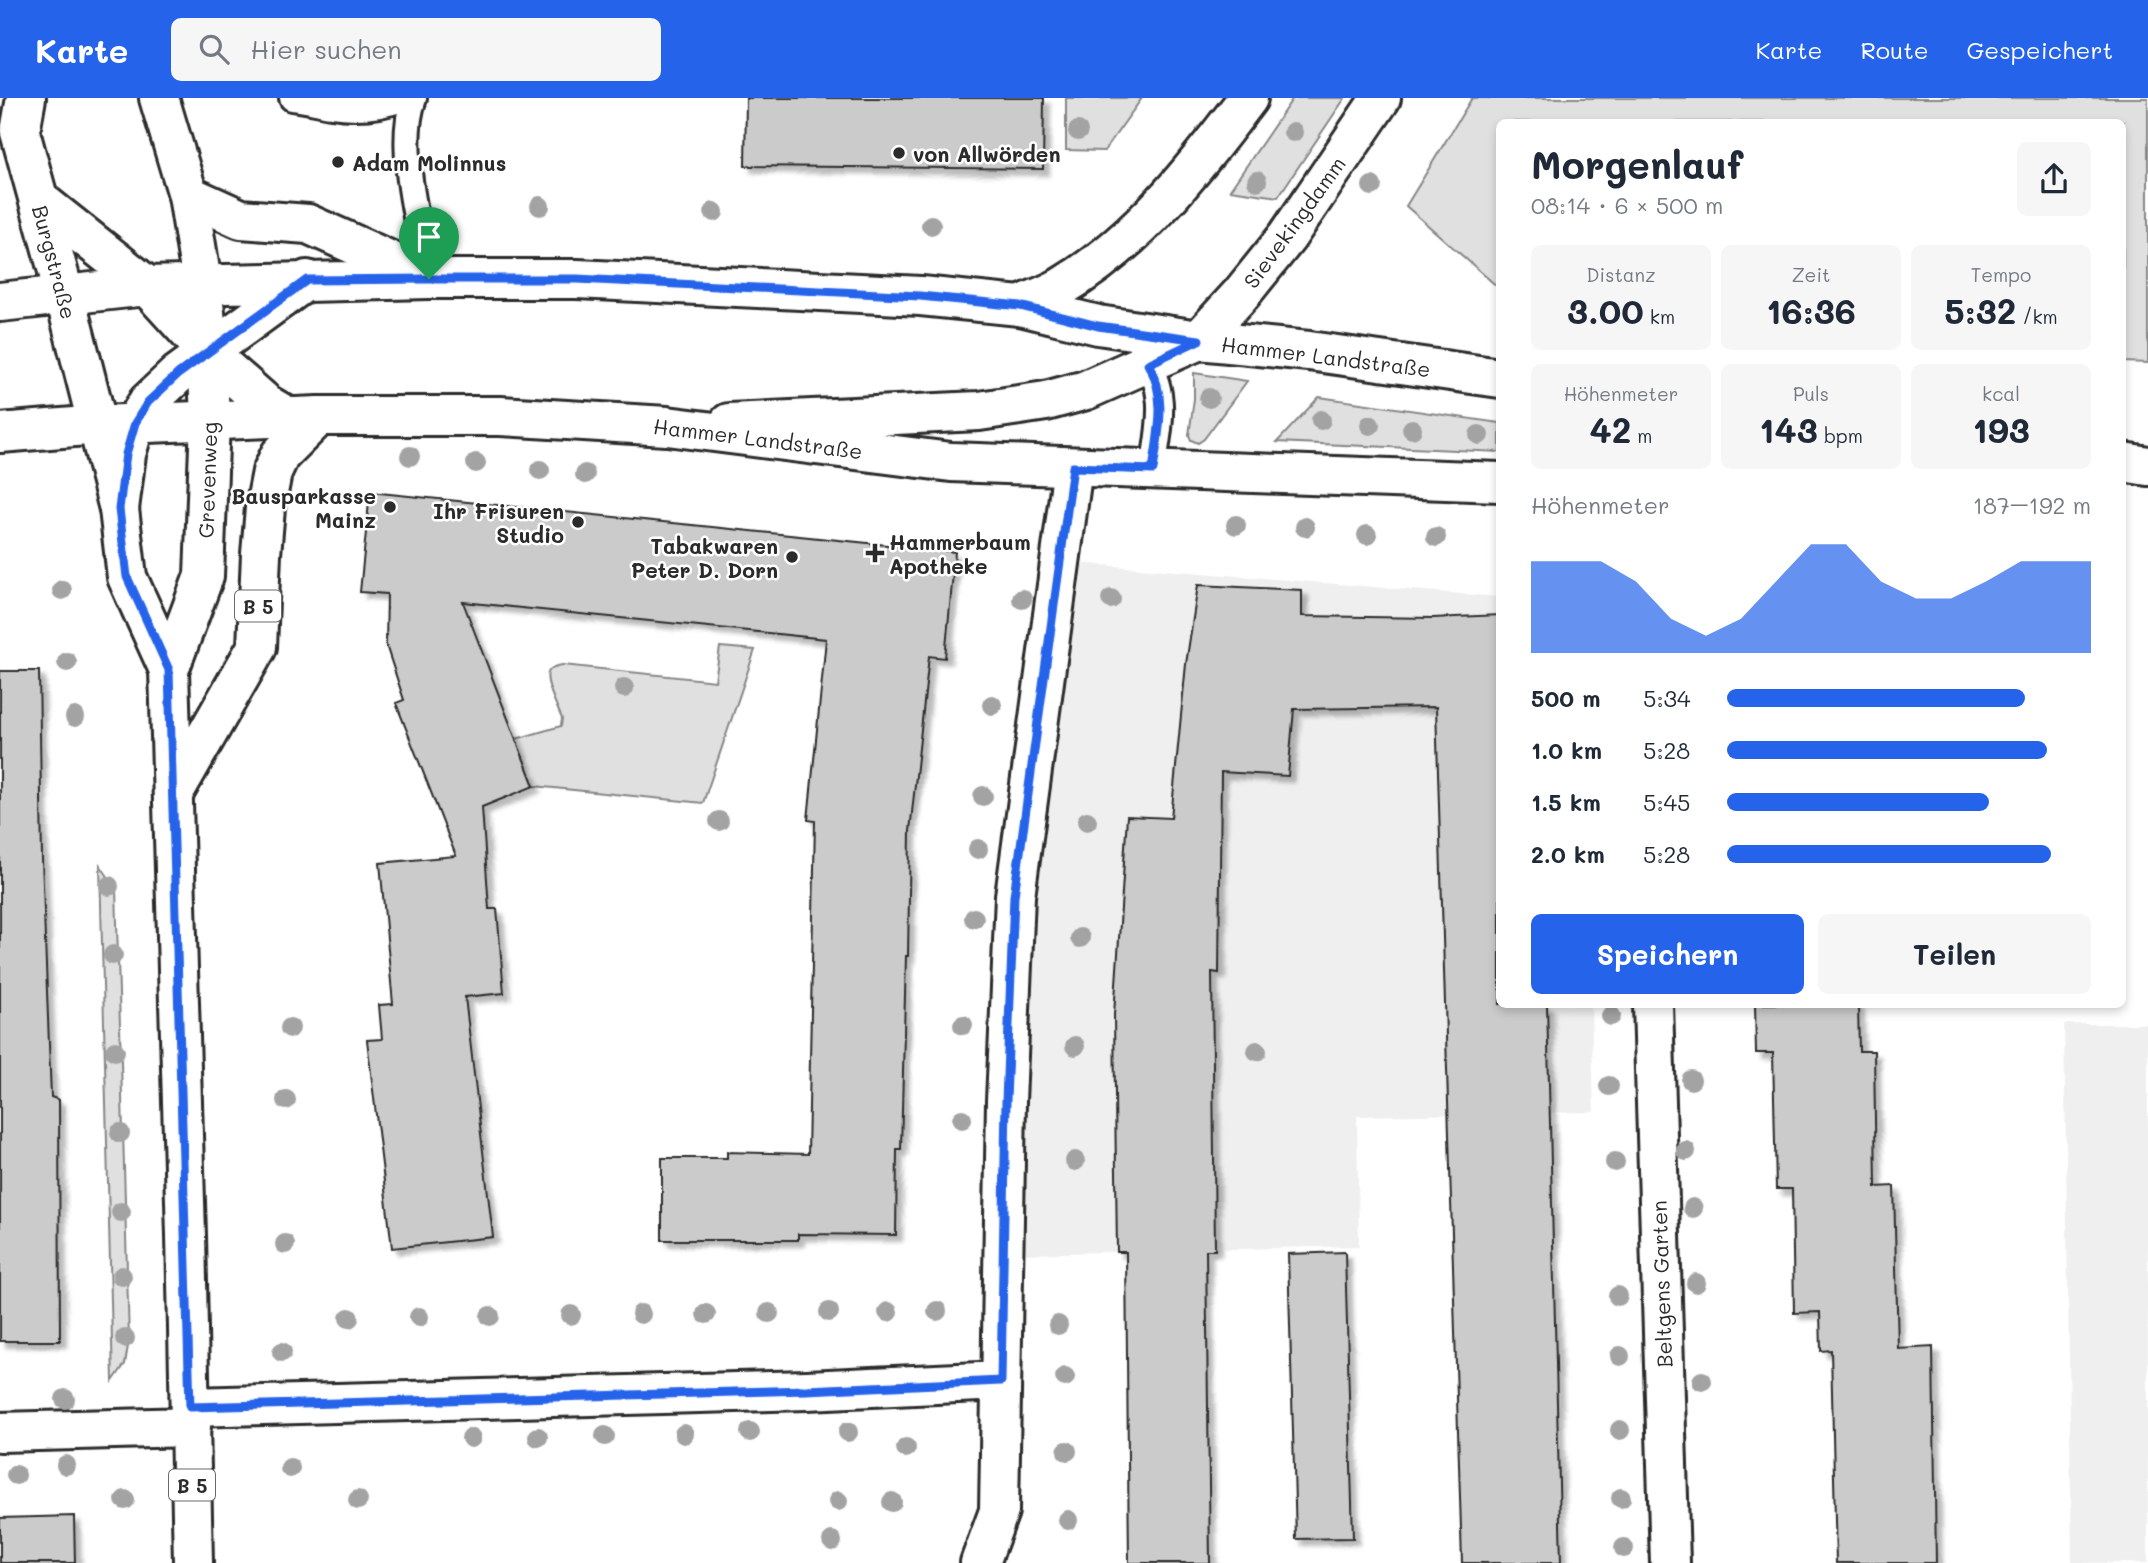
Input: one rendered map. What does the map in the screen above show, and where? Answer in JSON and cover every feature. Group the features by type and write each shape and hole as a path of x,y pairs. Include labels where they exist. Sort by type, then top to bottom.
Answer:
{"main road":[{"name":"Burgstraße","path":"26,98 20,132 65,293 117,424"},
{"name":"B 5","path":"159,98 188,195 202,283"},
{"path":"1020,306 1079,276 1141,226 1200,161 1248,98"},
{"name":"Sievekingdamm","path":"1199,340 1242,293 1287,237 1381,98"},
{"path":"188,195 241,219 308,224 429,279"},
{"path":"39,200 147,286 208,352 266,404 303,416"},
{"name":"Hammer Landstraße","path":"0,302 147,286 307,280 577,279 725,286 920,296 1020,306 1098,326 1309,351 1496,377"},
{"path":"117,424 148,402 178,374 307,280"},
{"name":"Grevenweg","path":"193,1563 169,670 204,576 210,420 202,283"},
{"path":"667,426 979,411 1046,401 1087,390 1199,340"},
{"name":"B 5","path":"173,793 257,648 261,554 265,508 272,472 303,416"},
{"name":"Hammer Landstraße","path":"0,433 117,424 303,416 499,416 667,426 951,462 1496,482"},
{"name":"Grevenweg","path":"117,424 119,509 127,577 169,670"},
{"path":"2126,462 2148,466"},
{"path":"979,1563 999,1511 1006,1101 1014,896 1073,467"},
{"path":"2126,473 2148,472"},
{"name":"Beltgens Garten","path":"1653,1008 1670,1563"},
{"path":"0,1432 190,1417 1001,1381"}],"lane":[{"path":"292,98 335,105 363,106 387,104 404,98"},
{"path":"414,98 410,109 409,129 410,181 429,279"},
{"path":"1098,326 1126,341 1142,355 1156,377 1161,399 1153,470"}],"shaded area":[{"path":"1066,98 1142,98 1104,151 1066,150"},
{"path":"1293,98 1345,98 1278,197 1230,190"},
{"path":"1472,98 2148,98 2148,363 2126,362 2126,119 1496,119 1496,285 1406,206"},
{"path":"1194,373 1247,381 1204,439 1198,443 1191,440 1189,435"},
{"path":"1319,397 1496,422 1496,452 1277,442"},
{"path":"1064,562 1496,597 1496,1008 1591,1008 1594,1112 1357,1116 1359,1246 1023,1254 1022,899"},
{"path":"720,647 755,650 703,803 534,786 516,739 561,726 562,719 548,683 550,669 563,665 715,681"},
{"path":"100,865 116,888 129,1340 125,1364 113,1381"},
{"path":"2064,1024 2148,1024 2148,1563 2072,1563"}],"building":[{"path":"746,98 1044,98 1043,169 745,166"},
{"path":"370,492 955,552 945,658 929,656 910,831 908,956 901,1149 897,1149 896,1235 798,1234 798,1240 662,1240 662,1158 727,1158 727,1152 808,1154 815,821 808,820 826,639 463,602 534,786 482,807 489,909 497,909 504,993 465,997 493,1237 392,1248 367,1040 382,1039 379,1005 393,1004 380,863 456,856 396,703 404,700 386,645 387,594 360,592"},
{"path":"1198,585 1302,590 1302,616 1433,618 1496,615 1496,1008 1547,1008 1561,1563 1462,1563 1436,707 1294,709 1288,776 1221,772 1219,973 1212,972 1215,1250 1206,1250 1210,1563 1129,1563 1126,1252 1117,1252 1114,1015 1127,816 1171,818 1186,664"},
{"path":"0,671 39,671 42,859 51,1097 59,1100 60,1341 0,1341"},
{"path":"1755,1008 1858,1008 1859,1051 1874,1051 1876,1187 1894,1186 1898,1349 1933,1347 1936,1563 1836,1563 1831,1350 1821,1351 1820,1312 1794,1313 1792,1189 1776,1189 1773,1053 1756,1053"},
{"path":"1345,1252 1353,1538 1296,1539 1288,1254"},
{"path":"74,1516 75,1563 0,1563 0,1518"}],"place":[{"name":"von Allwörden","path":"899,153"},
{"name":"Adam Molinnus","path":"338,162"},
{"name":"Bausparkasse Mainz","path":"390,507"},
{"name":"Ihr Frisuren Studio","path":"578,522"},
{"name":"Hammerbaum Apotheke","path":"875,553"},
{"name":"Tabakwaren Peter D. Dorn","path":"792,557"}],"route":[{"path":"429,279 577,279 920,296 1020,306 1098,326 1199,340 1148,364 1156,377 1161,399 1153,470 1073,467 1014,896 1006,1101 1001,1381 807,1390 190,1407 169,670 127,577 119,509 126,454 135,423 148,402 178,374 307,280 429,279"}]}
